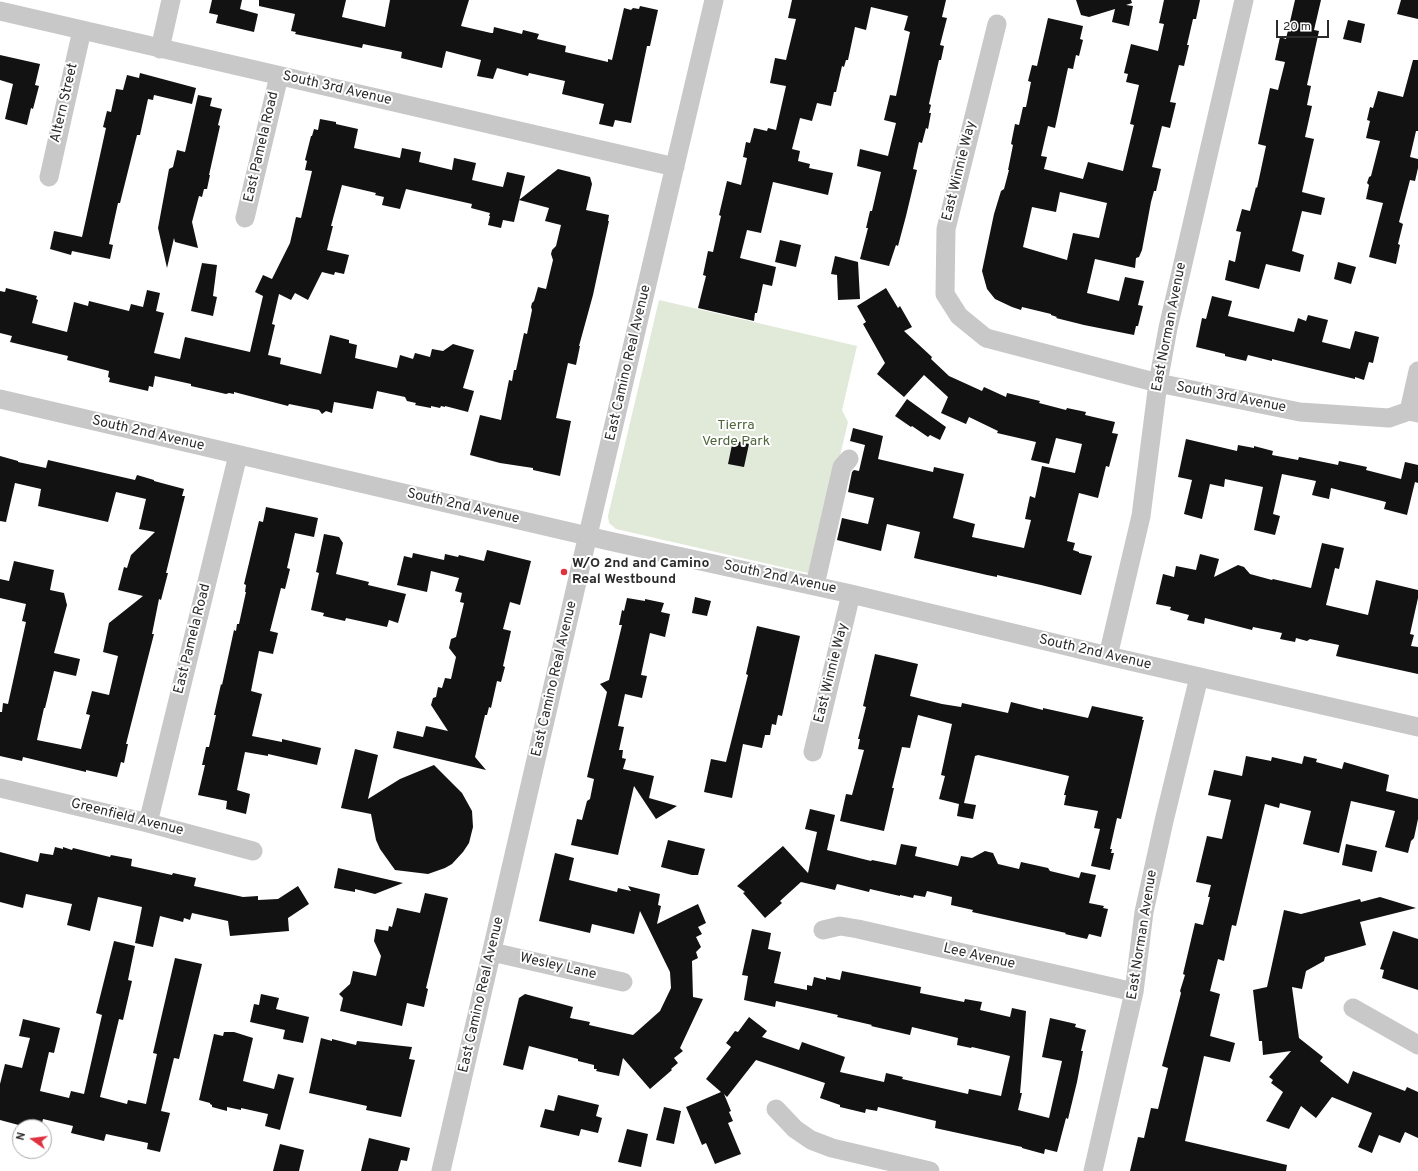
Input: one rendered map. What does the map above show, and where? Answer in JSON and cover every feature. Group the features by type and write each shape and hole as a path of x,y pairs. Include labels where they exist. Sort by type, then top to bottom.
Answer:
{"street":[{"path":"160,49 171,0"},
{"name":"East Camino Real Avenue","path":"441,1171 714,0"},
{"name":"East Norman Avenue","path":"1108,656 1141,516 1158,383 1168,328 1244,0"},
{"name":"South 3rd Avenue","path":"0,11 675,167"},
{"name":"East Winnie Way","path":"959,316 945,294 946,230 997,24"},
{"name":"Altern Street","path":"49,177 82,30"},
{"name":"East Pamela Road","path":"245,218 279,76"},
{"name":"South 3rd Avenue","path":"959,316 986,338 1158,383 1300,412 1389,418 1413,412"},
{"path":"1413,412 1418,371"},
{"name":"South 2nd Avenue","path":"0,400 588,536 851,594 1108,656 1418,728"},
{"name":"East Pamela Road","path":"148,823 238,454"},
{"path":"815,586 842,467 849,459"},
{"name":"East Winnie Way","path":"813,752 851,594"},
{"name":"East Norman Avenue","path":"1093,1171 1134,992 1144,912 1199,676"},
{"name":"Greenfield Avenue","path":"0,788 148,823 252,851"},
{"name":"Lee Avenue","path":"823,930 840,926 858,929 1134,992"},
{"name":"Wesley Lane","path":"492,952 623,982"},
{"path":"1354,1008 1418,1045"},
{"path":"776,1109 795,1129 811,1140 832,1148 930,1171"}],"green space":[{"name":"Tierra Verde Park","path":"659,300 857,346 842,410 848,422 812,574 616,529 609,523 608,516"}],"building":[{"path":"212,0 242,0 240,9 258,14 254,32 216,23 218,15 209,13"},
{"path":"259,0 346,0 342,17 385,27 390,0 469,0 461,26 491,33 493,33 494,27 522,34 523,30 539,34 537,39 566,46 565,52 608,62 608,59 612,60 624,8 631,10 633,8 639,9 640,6 658,10 650,46 647,46 631,123 615,120 613,127 599,124 604,104 562,94 565,81 529,73 528,76 497,68 493,79 477,76 481,60 446,51 442,68 401,58 402,52 363,44 362,48 295,34 296,32 291,31 295,14 259,6"},
{"path":"792,0 946,0 942,17 947,18 940,45 944,46 941,60 939,60 929,104 931,105 929,113 931,113 928,129 926,128 922,143 919,142 913,169 917,170 906,216 898,246 896,245 889,266 860,259 868,228 866,228 870,211 872,211 881,172 857,166 860,149 888,156 896,123 884,120 890,95 896,96 910,32 904,30 908,16 871,7 866,30 855,27 848,60 846,60 844,67 842,66 831,106 817,103 812,121 800,118 792,149 800,151 798,161 810,164 809,168 833,173 828,195 773,182 761,233 747,230 740,258 776,267 772,286 763,284 754,321 698,308 706,276 703,275 708,251 713,252 721,216 719,215 727,181 741,185 747,158 743,157 746,142 750,143 754,128 767,131 768,128 776,130 786,86 770,83 775,58 786,60 796,19 788,18"},
{"path":"1076,0 1131,0 1132,3 1126,5 1133,6 1129,26 1112,22 1115,9 1089,17 1081,15"},
{"path":"1164,0 1200,0 1196,19 1193,19 1184,66 1179,65 1170,102 1176,103 1170,128 1162,126 1152,167 1161,169 1156,191 1154,191 1151,202 1142,250 1139,257 1136,258 1135,268 1095,259 1087,293 1119,301 1125,277 1144,281 1138,305 1143,306 1134,335 1056,318 1057,317 1051,314 1022,307 1021,310 995,299 987,289 982,271 994,214 1001,191 1004,189 1009,170 1013,145 1011,144 1015,124 1019,125 1023,107 1026,107 1031,82 1028,81 1032,65 1037,66 1048,18 1083,26 1080,39 1083,40 1079,56 1076,55 1073,69 1068,68 1055,128 1048,126 1041,156 1047,157 1044,169 1083,179 1088,162 1123,171 1134,125 1130,124 1139,85 1126,82 1128,74 1124,73 1131,44 1158,51 1164,24 1159,23","holes":["1060,192 1107,203 1099,238 1073,233 1067,260 1023,247 1032,207 1056,212"]},
{"path":"1295,0 1321,0 1314,30 1319,31 1307,85 1311,86 1307,105 1312,106 1305,137 1314,139 1302,192 1325,198 1321,215 1302,211 1292,251 1304,255 1300,272 1266,264 1259,289 1225,280 1229,260 1235,262 1241,232 1236,231 1242,209 1250,211 1256,187 1257,188 1266,146 1258,144 1270,88 1278,90 1285,62 1275,60 1280,37 1286,39"},
{"path":"1401,0 1418,0 1418,19 1397,14"},
{"path":"1348,20 1365,24 1361,43 1343,39"},
{"path":"0,55 40,64 35,85 39,86 27,125 5,119 13,84 0,80"},
{"path":"1413,60 1418,60 1418,131 1416,131 1410,157 1418,159 1418,168 1415,181 1410,180 1399,222 1403,224 1398,244 1400,245 1396,264 1369,257 1383,203 1366,199 1369,185 1367,183 1369,177 1371,176 1380,141 1366,138 1370,121 1367,120 1370,107 1373,108 1378,91 1403,97"},
{"path":"140,73 196,88 192,104 154,95 153,100 148,99 140,135 137,135 120,203 118,203 109,244 113,245 110,259 72,251 71,255 50,249 54,231 82,237 106,128 103,127 107,111 111,112 116,89 123,90 127,75 139,78"},
{"path":"198,95 212,98 210,106 222,109 218,125 220,126 207,189 204,189 202,197 199,196 192,222 198,248 175,242 174,238 167,268 158,228 169,169 173,167 177,150 185,152"},
{"path":"320,119 358,129 354,148 400,158 402,148 421,152 419,162 452,170 454,158 476,163 472,180 503,187 507,172 525,176 514,222 503,220 501,228 488,225 490,213 471,208 472,204 406,189 400,209 382,205 384,197 375,195 376,193 342,185 331,226 333,226 327,250 349,255 344,274 335,272 334,275 322,272 308,300 295,293 291,300 279,294 272,324 275,325 268,355 281,358 280,364 321,374 330,335 349,340 349,343 357,345 355,358 397,368 400,355 413,359 415,353 430,357 432,349 443,351 453,344 474,350 463,388 474,391 468,412 445,406 441,406 440,408 431,406 431,408 415,405 416,403 407,401 405,397 377,391 373,409 334,402 332,413 326,411 322,414 319,410 289,404 288,406 234,392 234,394 226,394 155,376 153,387 149,386 148,391 109,382 109,371 67,360 68,356 10,342 12,336 0,333 0,291 5,292 6,288 37,296 36,299 38,300 32,323 67,332 74,302 88,306 89,301 129,311 131,304 143,307 147,290 160,293 156,311 164,313 154,353 180,359 185,337 250,352 263,296 255,292 263,275 272,279 290,243 296,217 301,218 312,171 305,170 307,161 305,160 311,136 314,129 318,130"},
{"path":"558,169 590,177 592,184 586,210 609,215 593,295 579,346 576,365 568,363 556,418 571,421 560,476 533,470 533,468 500,463 470,455 480,415 501,420 509,380 512,381 514,370 516,370 524,333 527,334 532,303 538,287 546,289 553,260 551,254 552,250 556,246 561,225 545,221 549,208 519,200"},
{"path":"780,240 801,245 796,267 775,262"},
{"path":"835,256 858,262 860,299 838,300 837,275 831,274"},
{"path":"1338,262 1356,267 1351,284 1334,279"},
{"path":"202,263 217,265 213,296 217,297 213,316 191,311"},
{"path":"886,288 898,308 900,306 912,327 904,331 932,357 931,359 949,376 982,391 984,387 1006,397 1007,393 1040,401 1039,403 1066,410 1067,408 1086,412 1085,415 1115,422 1112,433 1118,434 1109,467 1106,466 1098,498 1079,493 1067,541 1075,543 1073,550 1092,556 1081,595 997,575 997,577 987,575 914,558 920,532 887,524 881,551 837,540 842,518 868,524 874,498 848,492 852,472 854,470 859,471 865,445 850,441 853,428 883,436 878,459 933,472 934,467 964,474 953,518 975,524 972,537 1024,548 1031,520 1025,519 1030,496 1035,498 1042,466 1075,473 1082,444 1056,438 1049,464 1031,460 1036,442 997,433 998,431 969,417 966,424 941,413 948,397 924,375 904,397 877,374 885,363 863,324 866,322 857,306"},
{"path":"1212,296 1232,301 1228,316 1294,332 1298,318 1306,321 1308,315 1328,320 1322,342 1350,349 1355,331 1379,337 1373,363 1369,362 1364,380 1248,355 1246,361 1196,347 1202,318 1206,319"},
{"path":"907,399 946,427 940,440 930,435 928,437 895,416"},
{"path":"1186,439 1237,451 1238,445 1254,448 1254,446 1273,451 1272,455 1298,460 1299,457 1338,465 1339,461 1367,467 1366,470 1401,479 1405,462 1418,465 1418,483 1415,482 1407,515 1384,509 1386,502 1331,488 1329,499 1312,495 1316,481 1282,474 1273,514 1280,516 1275,535 1254,530 1263,487 1225,479 1224,487 1210,484 1202,519 1184,514 1192,480 1178,477"},
{"path":"733,440 749,444 744,467 728,464"},
{"path":"0,456 18,462 46,468 48,460 135,480 137,475 184,489 182,496 185,496 166,573 168,573 161,600 159,599 152,634 154,634 126,744 128,744 124,763 121,762 117,777 86,770 86,772 23,757 22,761 0,756 0,712 2,712 3,703 8,704 26,622 22,621 26,604 0,598 0,579 9,581 14,561 54,570 50,590 64,593 67,605 54,653 80,659 76,676 54,671 37,740 81,749 90,715 86,714 92,691 109,695 118,656 103,652 109,623 143,596 118,590 124,567 127,568 131,555 155,532 139,529 146,499 116,492 108,522 38,506 41,489 15,483 6,522 0,521"},
{"path":"266,507 318,518 314,537 295,533 287,568 290,569 285,589 281,588 270,631 278,633 273,654 259,651 251,691 262,694 252,736 282,742 282,739 321,748 317,765 268,754 268,756 245,752 237,790 250,794 246,814 226,809 227,801 198,795 205,765 202,765 206,747 209,747 221,684 222,685 234,630 236,631 237,624 239,624 246,592 246,585 244,584 259,521 263,522"},
{"path":"324,534 339,537 343,543 336,574 369,582 368,585 406,594 398,623 389,620 387,627 346,618 345,621 323,616 324,613 311,610 319,573 316,572"},
{"path":"1322,543 1344,548 1339,569 1335,568 1326,605 1368,615 1376,580 1418,590 1418,598 1410,634 1414,635 1411,646 1418,647 1418,674 1336,656 1339,645 1310,639 1307,641 1296,638 1295,642 1280,639 1282,633 1253,627 1252,630 1205,618 1204,624 1187,620 1189,615 1170,610 1171,607 1156,604 1163,574 1174,577 1176,566 1196,570 1200,554 1219,559 1214,577 1238,565 1244,567 1250,574 1311,588"},
{"path":"487,550 531,561 520,605 510,602 503,629 511,631 503,666 505,667 501,682 497,681 491,708 489,707 487,715 485,715 475,757 486,770 393,748 397,731 423,737 426,726 448,731 431,705 433,698 436,697 438,687 442,688 445,678 451,679 456,657 449,648 451,639 456,637 464,603 460,602 462,593 455,591 459,578 431,571 427,592 397,585 404,556 412,558 413,553 444,560 445,554 458,557 459,555 484,561"},
{"path":"695,597 711,601 707,616 692,613"},
{"path":"627,598 645,601 645,599 664,603 661,612 670,614 665,637 650,633 641,675 647,676 642,698 625,694 618,726 624,727 619,750 623,750 622,758 626,759 623,769 654,776 649,798 677,806 656,819 634,786 618,855 571,845 577,819 582,820 587,801 590,799 594,779 587,777 607,692 600,684 609,680 622,625 619,625 622,610 624,611"},
{"path":"757,626 800,636 782,716 778,715 776,725 772,724 770,735 765,735 762,748 743,744 732,798 704,792 711,759 726,762 748,675 746,674"},
{"path":"875,654 918,664 910,696 942,704 961,707 962,703 1008,713 1011,702 1043,710 1043,708 1088,718 1092,706 1143,717 1142,720 1144,720 1121,819 1117,818 1110,849 1112,849 1111,853 1114,853 1110,870 1091,866 1100,829 1094,828 1098,811 1064,805 1066,795 1064,795 1069,776 978,755 975,756 964,803 976,805 973,819 957,816 959,804 939,799 945,776 941,775 952,724 918,715 910,748 902,747 884,831 840,821 846,794 852,795 864,750 858,749 860,739 858,739 866,707 863,706"},
{"path":"355,749 378,755 368,799 400,779 434,765 462,793 472,811 473,827 469,843 452,864 428,874 395,870 380,849 376,840 371,814 341,808"},
{"path":"1246,756 1271,761 1272,757 1302,764 1304,756 1317,759 1316,762 1342,769 1344,762 1389,775 1386,791 1418,799 1418,819 1414,838 1411,841 1408,853 1385,847 1395,811 1351,801 1339,853 1303,844 1311,811 1280,803 1279,808 1265,804 1236,926 1232,925 1224,961 1218,959 1210,991 1220,994 1210,1036 1235,1043 1230,1062 1204,1056 1185,1141 1287,1165 1286,1171 1130,1171 1138,1137 1144,1138 1151,1108 1158,1109 1168,1068 1162,1066 1181,993 1180,991 1185,975 1183,974 1195,923 1203,925 1210,897 1208,897 1211,885 1196,882 1207,836 1222,839 1231,800 1208,795 1214,770 1242,776"},
{"path":"810,809 835,815 827,850 871,861 896,865 901,844 917,847 915,856 958,866 961,856 972,858 985,851 993,853 998,864 1019,869 1021,862 1048,868 1050,871 1079,878 1081,872 1096,875 1089,903 1104,906 1103,908 1108,909 1101,937 1089,934 1087,939 972,912 973,910 951,905 952,897 927,891 925,897 914,895 913,898 870,889 869,892 837,884 835,890 801,882 780,901 782,903 765,918 743,893 745,892 737,886 783,846 808,873 817,832 805,829"},
{"path":"668,840 705,849 698,875 692,875 661,867"},
{"path":"1346,844 1377,851 1372,872 1342,865"},
{"path":"55,847 63,849 63,847 72,850 73,848 110,857 111,855 132,859 131,866 172,875 173,873 196,878 194,886 243,897 258,896 258,900 278,899 298,886 309,904 288,918 289,931 230,936 228,921 192,913 190,920 184,918 183,922 160,916 153,947 135,943 142,907 98,897 90,931 67,925 72,904 26,894 23,908 0,902 0,852 38,862 40,853 53,855"},
{"path":"555,853 574,858 569,880 617,892 618,888 631,891 628,886 660,894 658,905 661,906 657,924 698,904 706,923 698,927 702,934 696,937 701,947 696,952 698,958 692,961 693,997 703,999 680,1048 683,1051 674,1058 678,1063 650,1089 623,1058 619,1076 596,1071 597,1069 594,1069 594,1065 578,1061 578,1059 529,1046 523,1070 503,1065 519,998 525,994 573,1007 570,1018 590,1022 589,1025 633,1035 660,1011 671,988 670,972 640,911 634,934 592,924 590,933 539,921"},
{"path":"338,868 403,883 375,894 355,889 355,892 334,888"},
{"path":"425,893 448,898 426,988 428,989 424,1007 407,1003 402,1026 340,1011 343,998 339,994 350,984 353,971 376,976 381,956 374,941 376,929 388,931 389,926 392,927 397,908 420,913"},
{"path":"1380,897 1416,908 1360,922 1366,945 1325,957 1324,961 1306,971 1302,989 1292,987 1299,1038 1323,1057 1320,1061 1348,1084 1353,1071 1405,1091 1407,1087 1418,1092 1418,1138 1405,1132 1400,1143 1379,1135 1372,1153 1358,1147 1372,1113 1332,1097 1316,1118 1301,1106 1289,1129 1266,1121 1283,1092 1271,1083 1273,1080 1269,1077 1291,1051 1263,1055 1262,1041 1259,1041 1253,990 1267,987 1284,910 1301,914 1360,899 1361,902"},
{"path":"752,929 771,933 768,949 781,952 774,983 807,990 807,985 812,986 814,977 826,980 826,977 840,980 842,971 921,987 920,993 964,1002 965,999 982,1002 980,1010 1010,1017 1012,1008 1026,1011 1020,1093 1022,1093 1018,1110 1049,1118 1062,1061 1042,1057 1050,1018 1076,1024 1075,1027 1086,1030 1081,1051 1083,1051 1077,1082 1068,1119 1066,1118 1057,1152 1045,1149 1044,1154 1022,1147 935,1128 936,1121 878,1107 877,1111 866,1109 865,1113 840,1107 840,1105 820,1098 825,1083 756,1060 727,1097 724,1094 731,1111 729,1112 733,1121 728,1123 741,1154 715,1164 706,1143 702,1145 686,1107 721,1092 706,1079 731,1047 726,1043 735,1031 738,1032 749,1017 767,1031 762,1037 799,1050 802,1042 845,1057 840,1072 884,1082 886,1073 903,1077 902,1079 968,1094 969,1089 1001,1096 1010,1056 957,1045 958,1038 912,1027 910,1035 837,1017 838,1015 776,1001 775,1007 744,1000 748,976 742,975"},
{"path":"1393,931 1418,939 1418,990 1382,978 1384,970 1380,969"},
{"path":"114,941 135,946 128,980 132,981 123,1020 119,1019 100,1097 127,1104 128,1100 146,1104 157,1054 153,1053 175,958 202,964 179,1059 174,1058 161,1111 170,1113 160,1152 147,1149 148,1143 106,1134 104,1141 71,1133 73,1126 52,1121 52,1119 12,1119 12,1123 0,1120 0,1084 5,1064 22,1068 30,1038 19,1036 23,1019 60,1028 54,1053 49,1052 40,1091 69,1098 71,1091 84,1094 102,1015 96,1013"},
{"path":"261,994 279,998 276,1009 309,1017 303,1043 283,1039 285,1030 250,1022 254,1004 259,1005"},
{"path":"224,1032 234,1032 253,1038 243,1081 274,1089 278,1074 294,1078 280,1130 265,1126 268,1114 241,1108 241,1110 227,1107 227,1111 212,1107 210,1103 199,1100 214,1034 223,1036"},
{"path":"321,1038 356,1045 357,1041 412,1047 409,1059 415,1060 401,1117 366,1110 367,1106 309,1093"},
{"path":"558,1095 599,1105 596,1116 602,1118 598,1133 581,1129 579,1136 540,1127 545,1109 554,1111"},
{"path":"664,1107 681,1111 674,1144 656,1140"},
{"path":"627,1129 648,1134 641,1167 618,1162"},
{"path":"369,1138 410,1148 407,1161 401,1160 398,1171 361,1171"},
{"path":"280,1144 304,1150 299,1171 273,1171"}],"place":[{"name":"W/O 2nd and Camino Real Westbound","path":"564,572"}]}
